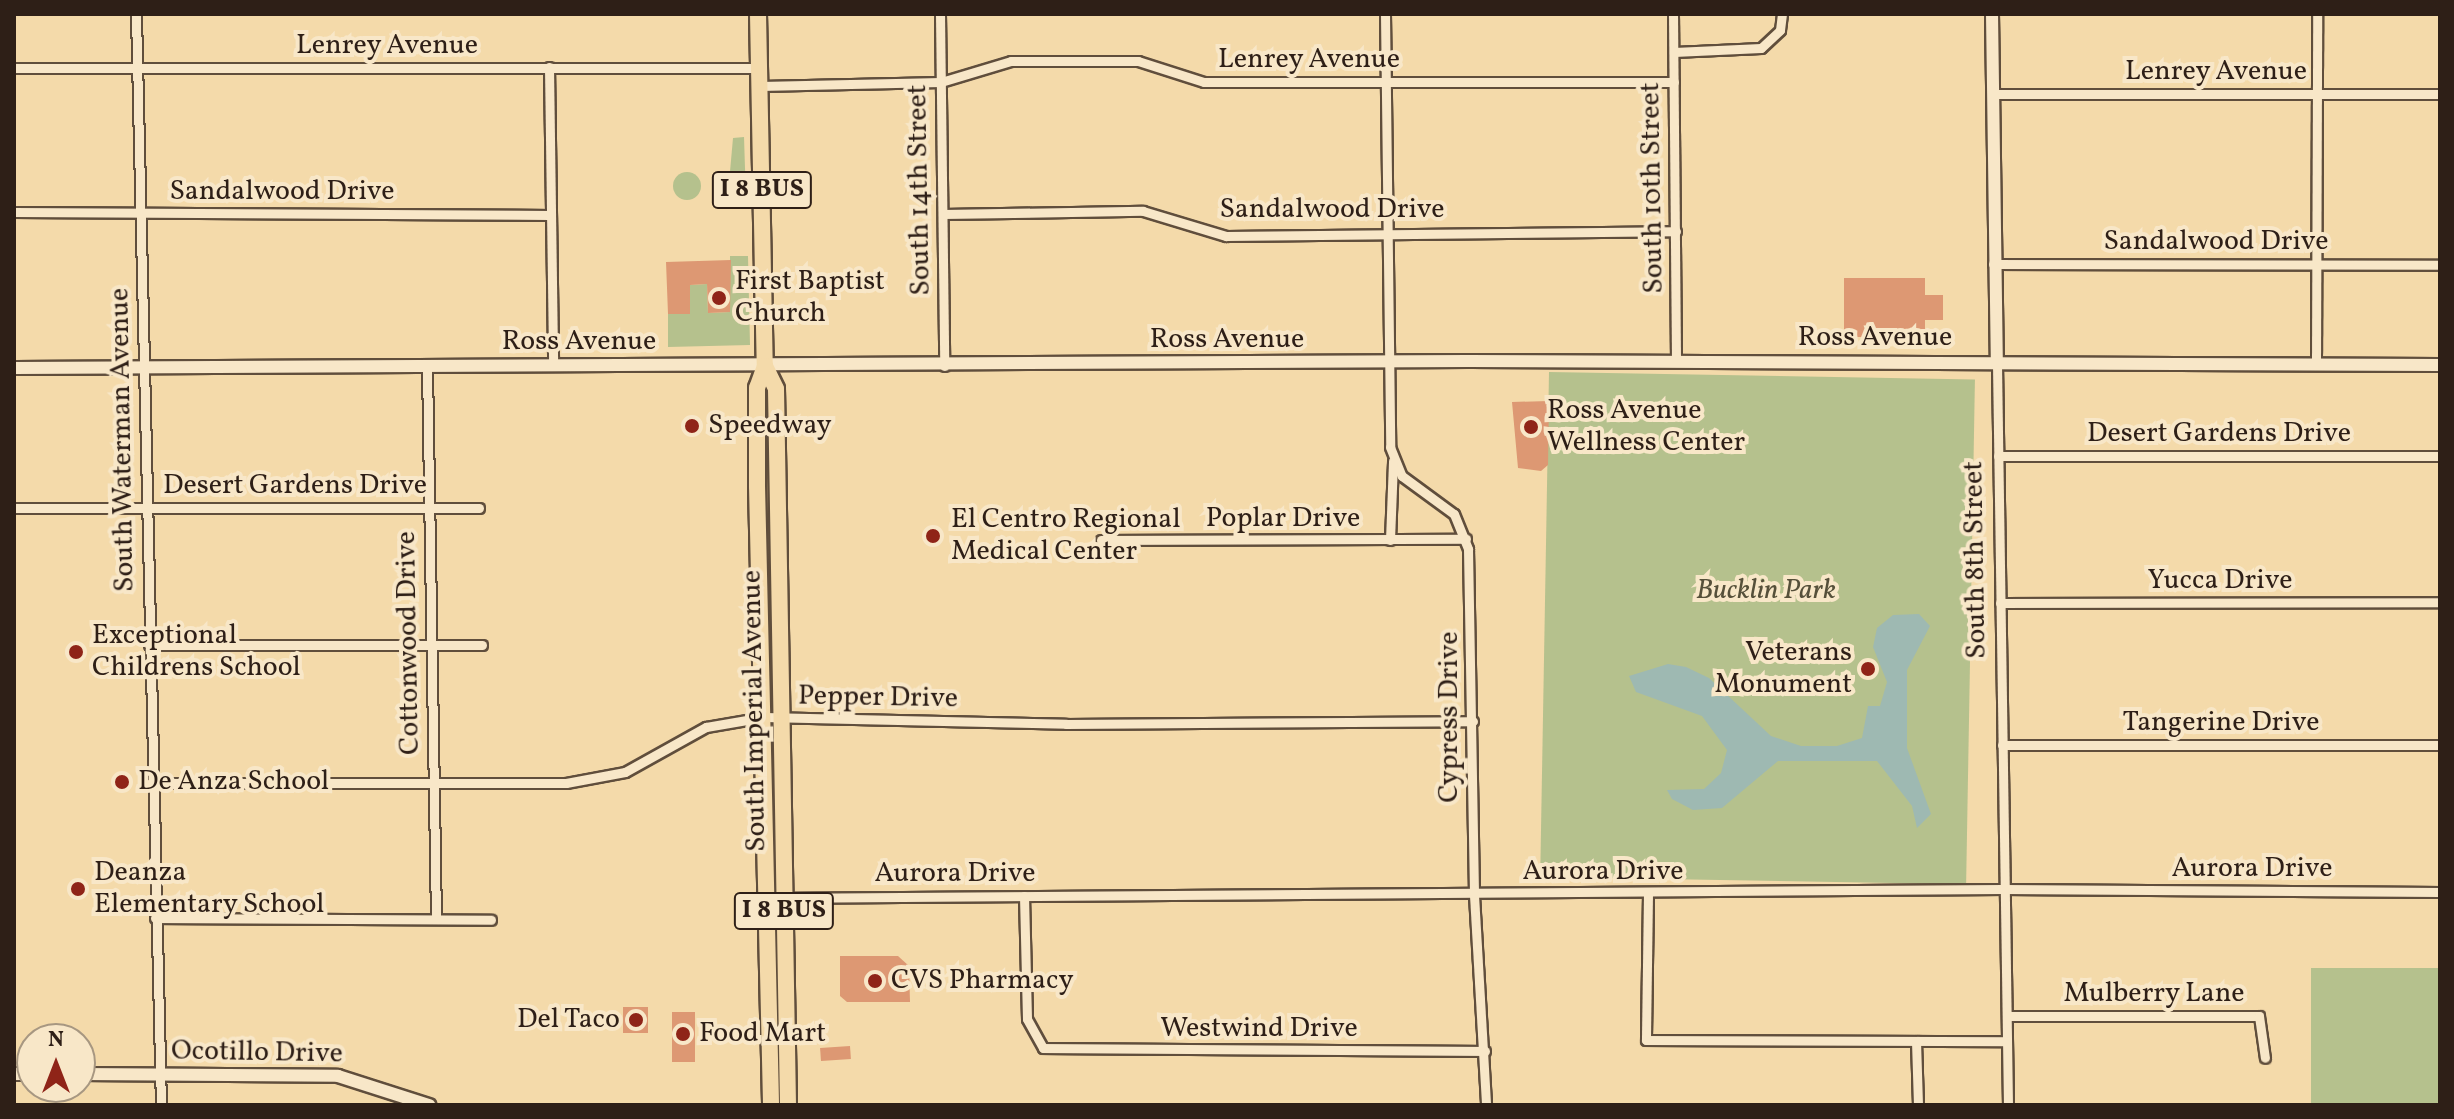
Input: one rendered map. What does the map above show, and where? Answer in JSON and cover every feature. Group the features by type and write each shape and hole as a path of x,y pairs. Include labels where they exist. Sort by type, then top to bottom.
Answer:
{"highway":[{"name":"South Imperial Avenue","path":"758,14 765,366 757,388 758,543 772,718"},
{"name":"South Imperial Avenue","path":"765,366 776,389 779,543 772,718 775,898 771,1105"},
{"path":"758,543 779,543"},
{"name":"South Imperial Avenue","path":"775,898 788,1105"}],"street":[{"name":"South Waterman Avenue","path":"136,14 151,783 161,1105"},
{"name":"South 14th Street","path":"940,14 944,366"},
{"path":"1385,14 1393,461 1390,540"},
{"name":"South 10th Street","path":"1673,14 1676,361"},
{"path":"1674,52 1750,52 1769,43 1780,30 1782,14"},
{"name":"South 8th Street","path":"1992,14 1993,264 2008,1105"},
{"path":"2316,365 2313,265 2317,14"},
{"name":"Lenrey Avenue","path":"760,86 941,82 1011,61 1138,61 1204,82 1674,82"},
{"path":"549,67 553,366"},
{"name":"Lenrey Avenue","path":"14,68 760,68"},
{"name":"Lenrey Avenue","path":"1992,94 2440,94"},
{"name":"Sandalwood Drive","path":"943,214 1143,211 1226,236 1676,231"},
{"name":"Sandalwood Drive","path":"14,212 550,215"},
{"name":"Sandalwood Drive","path":"1993,264 2440,265"},
{"name":"Ross Avenue","path":"14,368 944,366 1389,361 2440,365"},
{"name":"Cottonwood Drive","path":"427,366 436,919"},
{"name":"Desert Gardens Drive","path":"1998,456 2440,456"},
{"path":"1393,461 1402,476 1454,514 1466,539"},
{"name":"Desert Gardens Drive","path":"14,508 479,508"},
{"name":"Poplar Drive","path":"1101,540 1466,539"},
{"name":"Cypress Drive","path":"1466,539 1473,721 1474,895 1486,1105"},
{"name":"Yucca Drive","path":"2000,603 2440,602"},
{"path":"149,645 482,645"},
{"name":"Pepper Drive","path":"151,783 566,783 625,772 706,727 772,718 1473,721"},
{"name":"Tangerine Drive","path":"2002,745 2440,745"},
{"name":"Aurora Drive","path":"775,898 2003,889 2440,892"},
{"path":"1648,894 1646,1040 2007,1041"},
{"name":"Westwind Drive","path":"1024,896 1027,1019 1035,1042 1057,1050 1485,1051"},
{"path":"155,918 491,920"},
{"name":"Mulberry Lane","path":"2007,1016 2259,1016 2265,1058"},
{"path":"1916,1041 1918,1105"},
{"name":"Ocotillo Drive","path":"96,1074 338,1076 407,1102 429,1105"}],"green space":[{"path":"744,137 746,199 728,194 733,138"},
{"path":"687,172 697,176 701,186 697,196 687,200 677,196 673,186 677,176"},
{"path":"730,256 748,256 750,345 668,347 668,314 690,314 690,285 707,284 708,313 730,312"},
{"name":"Bucklin Park","path":"1549,372 1975,379 1966,884 1540,877"},
{"path":"2311,968 2440,968 2440,1105 2311,1105"}],"water":[{"path":"1919,614 1930,626 1907,670 1907,748 1931,814 1917,828 1912,806 1877,761 1778,761 1722,808 1693,810 1672,799 1667,790 1704,789 1721,773 1727,750 1702,716 1636,692 1629,676 1668,664 1686,667 1709,678 1771,736 1801,746 1837,746 1862,738 1868,706 1880,706 1887,682 1873,647 1877,628 1893,615"}],"building":[{"name":"First Baptist Church","path":"731,260 730,312 708,313 707,284 690,285 690,314 668,314 666,262"},
{"path":"1844,278 1925,278 1925,295 1943,295 1943,320 1925,320 1925,337 1844,337"},
{"name":"Ross Avenue Wellness Center","path":"1549,401 1548,465 1541,471 1518,468 1512,402"},
{"name":"CVS Pharmacy","path":"840,956 898,956 909,966 910,1002 847,1002 840,996"},
{"name":"Del Taco","path":"623,1007 648,1007 648,1033 623,1033"},
{"name":"Food Mart","path":"672,1012 695,1012 695,1062 672,1062"},
{"path":"850,1046 851,1059 821,1061 820,1048"}],"place":[{"name":"First Baptist Church","path":"719,298"},
{"name":"Speedway","path":"692,426"},
{"name":"Ross Avenue Wellness Center","path":"1531,427"},
{"name":"El Centro Regional Medical Center","path":"933,536"},
{"name":"Exceptional Childrens School","path":"76,652"},
{"name":"Veterans Monument","path":"1868,669"},
{"name":"De Anza School","path":"122,782"},
{"name":"Deanza Elementary School","path":"78,889"},
{"name":"CVS Pharmacy","path":"875,981"},
{"name":"Del Taco","path":"636,1020"},
{"name":"Food Mart","path":"683,1034"}]}
